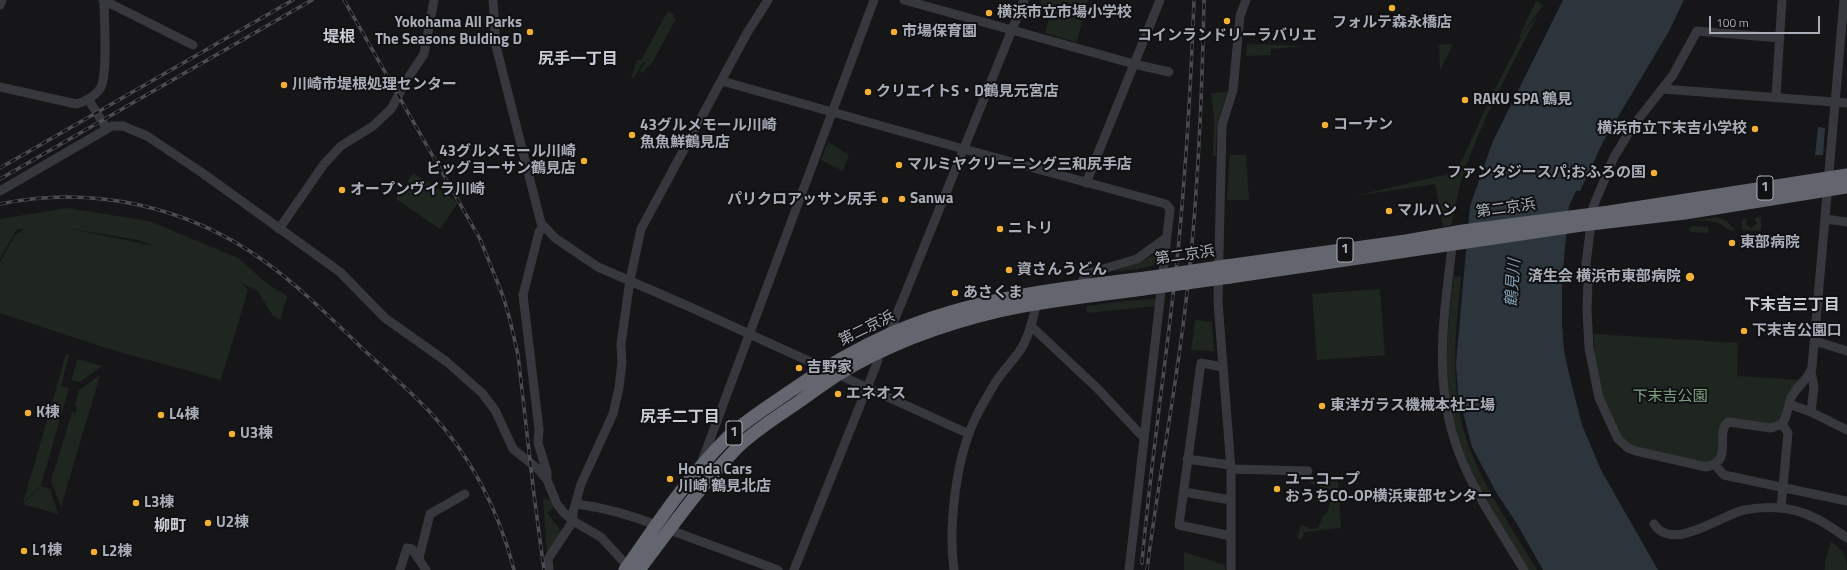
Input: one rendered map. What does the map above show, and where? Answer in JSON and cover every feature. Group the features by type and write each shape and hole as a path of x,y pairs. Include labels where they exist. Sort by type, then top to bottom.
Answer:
{"highway":[{"name":"第二京浜","path":"1829,185 1847,175"},
{"name":"第二京浜","path":"631,569 670,530 736,449 781,414 838,374 877,354 922,334 964,320 1000,311 1144,283 1829,185 1847,187"},
{"name":"第二京浜","path":"631,569 656,526 673,501 727,438 769,406 824,368 894,332 964,308 987,302 1083,286 1144,283"}],"street":[{"path":"0,5 2,0"},
{"path":"0,87 76,104 98,92 104,78 104,0 193,44"},
{"path":"280,229 324,164 341,146 373,126 391,109 408,78 424,54 434,0"},
{"path":"493,0 496,46 543,226 555,238 574,253 598,267 749,333 969,434"},
{"path":"549,570 548,559 572,521 581,484 615,408 622,362 621,344 630,280 641,229 747,33 768,0"},
{"path":"700,470 749,333 874,0"},
{"path":"904,0 1134,64 1169,72"},
{"path":"894,332 892,326 1024,0"},
{"path":"1086,182 1160,0"},
{"path":"1230,570 1230,467 1218,302 1222,125 1233,90 1240,16 1246,0"},
{"path":"1776,96 1782,0"},
{"path":"1780,38 1697,31 1663,89 1633,126 1614,157 1593,207 1586,264 1588,280 1588,341 1600,398 1613,431 1623,444 1636,451 1698,466 1706,467 1714,464 1722,456 1724,428 1728,422 1771,428 1782,424 1787,416 1792,396 1809,376 1815,341 1836,102 1844,44 1844,0"},
{"path":"722,81 1166,204 1170,209 1164,262"},
{"path":"1663,89 1776,96 1847,103"},
{"path":"88,98 106,129"},
{"path":"0,191 106,129 117,125 123,126 147,136 201,172 340,272 385,318 447,362 482,393 495,410 513,449 538,469 546,480 557,504 572,521 601,537 631,569"},
{"path":"1825,219 1847,222"},
{"path":"543,226 539,232 522,295 539,429 538,443 547,472 546,480"},
{"path":"1083,286 1083,280 1086,274 1137,259 1166,238"},
{"path":"1458,238 1446,289 1441,358 1442,384 1446,408 1452,435 1464,465 1481,498 1524,570"},
{"path":"1129,570 1143,437 1160,300"},
{"path":"954,570 951,540 955,500 963,454 969,434 974,420 995,383 1005,368 1019,352 1031,326 1037,304"},
{"path":"1031,326 1097,388 1143,437"},
{"path":"1815,341 1847,351"},
{"path":"794,570 878,360 877,354"},
{"path":"1223,367 1201,364 1179,525 1231,536"},
{"path":"1811,371 1814,387 1811,412"},
{"path":"1789,404 1811,412 1847,430"},
{"path":"1781,508 1788,433 1782,424"},
{"path":"1187,459 1230,467 1308,471"},
{"path":"1714,464 1724,475 1847,501"},
{"path":"1184,492 1231,500"},
{"path":"419,558 430,514 464,494"},
{"path":"577,504 610,509 628,514 656,526"},
{"path":"1654,524 1665,533 1678,535 1689,533 1726,516 1744,510 1781,508 1809,514 1847,538"},
{"path":"670,530 778,570"},
{"path":"400,570 407,548 412,549 426,570"}],"green space":[{"path":"1041,0 1088,0 1077,41 1075,42 1045,33 1051,12 1040,9"},
{"path":"1536,1 1543,5 1522,35 1538,15 1479,134 1461,181 1451,225 1443,227 1435,184 1354,196 1453,173 1461,162 1489,101 1521,38 1519,37"},
{"path":"668,11 674,15 673,17 676,19 652,63 645,69 644,73 640,71 645,63 643,62 634,78 631,79 637,60 641,60"},
{"path":"1247,44 1305,46 1271,49 1271,55 1246,56"},
{"path":"1453,44 1440,70 1439,45"},
{"path":"1227,92 1217,124 1216,156 1213,156 1214,119 1211,93"},
{"path":"828,142 849,155 843,171 821,160"},
{"path":"1230,155 1246,155 1249,200 1227,200"},
{"path":"413,173 455,200 457,204 440,229 396,199"},
{"path":"67,208 149,221 238,258 269,285 287,296 281,319 273,316 257,290 242,284 248,290 221,380 109,349 0,313 0,262 15,235 25,229 17,229 0,259 0,219","holes":["67,228 138,240 154,246"]},
{"path":"1717,217 1727,221 1735,231 1714,222 1690,221"},
{"path":"1761,217 1761,229 1759,231 1742,230 1742,220 1747,219 1746,225 1752,228 1757,223 1754,218"},
{"path":"1692,226 1708,227 1709,231 1707,233 1691,232 1689,229"},
{"path":"1156,253 1160,254 1159,264 1114,272 1145,260"},
{"path":"1454,276 1461,277 1456,331 1455,366 1458,401 1466,439 1493,497 1537,570 1529,570 1490,506 1467,461 1458,438 1452,414 1447,375 1448,332"},
{"path":"1380,289 1385,355 1317,360 1312,294"},
{"path":"1155,299 1155,306 1087,313 1086,306"},
{"path":"1195,320 1212,322 1214,351 1191,350"},
{"name":"下末吉公園","path":"1594,334 1738,343 1737,376 1803,380 1785,414 1776,425 1731,419 1720,452 1710,464 1636,449 1624,443 1602,397 1595,367"},
{"path":"66,354 69,355 61,386 69,388 41,485 23,503"},
{"path":"78,359 102,366 80,382 71,380"},
{"path":"100,375 61,507 51,481 72,412 76,413 77,407 75,406 79,390"},
{"path":"1325,473 1337,477 1341,528 1304,532 1302,540 1297,538 1301,525 1311,529 1318,528 1324,514 1326,515 1334,491 1310,483 1310,481 1321,483"},
{"path":"41,486 50,489 58,514 23,504"},
{"path":"543,498 551,501 554,508 547,513 562,532 547,554"},
{"path":"1831,541 1844,553 1847,570 1825,570 1825,562"},
{"path":"1184,552 1225,565 1225,570 1184,570"}],"water":[{"name":"鶴見川","path":"1563,0 1684,0 1668,33 1603,142 1580,191 1576,191 1569,206 1562,279 1562,324 1564,351 1582,425 1601,470 1658,570 1543,570 1517,524 1496,492 1472,447 1458,393 1456,364 1470,206 1493,141"},
{"path":"1818,127 1825,128 1823,155 1815,155"}],"tunnel":[{"path":"1160,300 1164,262"}],"railway":[{"path":"0,168 293,0"},
{"path":"0,179 312,0"},
{"path":"344,0 480,239 503,296 518,355 544,570"},
{"path":"1142,563 1178,251 1188,126 1194,0"},
{"path":"1147,570 1182,335 1194,226 1199,151 1204,0"},
{"path":"0,204 35,199 69,197 104,199 138,205 171,214 204,226 235,242 264,261 316,304 414,395 444,428 482,485 492,506 508,548 514,570"}],"place":[{"name":"フォルテ森永橋店","path":"1392,8"},
{"name":"横浜市立市場小学校","path":"989,13"},
{"name":"コインランドリーラバリエ","path":"1227,21"},
{"name":"Yokohama All Parks The Seasons Bulding D","path":"530,32"},
{"name":"市場保育園","path":"894,32"},
{"name":"川崎市堤根処理センター","path":"284,85"},
{"name":"クリエイトS・D鶴見元宮店","path":"868,92"},
{"name":"RAKU SPA 鶴見","path":"1465,100"},
{"name":"コーナン","path":"1325,125"},
{"name":"横浜市立下末吉小学校","path":"1755,129"},
{"name":"43グルメモール川崎 魚魚鮮鶴見店","path":"632,135"},
{"name":"43グルメモール川崎 ビッグヨーサン鶴見店","path":"584,161"},
{"name":"マルミヤクリーニング三和尻手店","path":"899,165"},
{"name":"ファンタジースパ;おふろの国","path":"1654,173"},
{"name":"オープンヴイラ川崎","path":"342,190"},
{"name":"Sanwa","path":"902,199"},
{"name":"パリクロアッサン尻手","path":"885,200"},
{"name":"マルハン","path":"1389,211"},
{"name":"ニトリ","path":"1000,229"},
{"name":"東部病院","path":"1732,243"},
{"name":"資さんうどん","path":"1009,270"},
{"name":"済生会 横浜市東部病院","path":"1690,277"},
{"name":"あさくま","path":"955,293"},
{"name":"下末吉公園口","path":"1744,331"},
{"name":"吉野家","path":"799,368"},
{"name":"エネオス","path":"838,394"},
{"name":"東洋ガラス機械本社工場","path":"1322,406"},
{"name":"K棟","path":"28,413"},
{"name":"L4棟","path":"161,415"},
{"name":"U3棟","path":"232,434"},
{"name":"Honda Cars 川崎 鶴見北店","path":"670,479"},
{"name":"ユーコープ おうちCO-OP横浜東部センター","path":"1277,489"},
{"name":"L3棟","path":"136,503"},
{"name":"U2棟","path":"208,523"},
{"name":"L1棟","path":"24,551"},
{"name":"L2棟","path":"94,552"}],"district":[{"name":"堤根","path":"339,38"},
{"name":"尻手一丁目","path":"578,60"},
{"name":"下末吉三丁目","path":"1792,306"},
{"name":"尻手二丁目","path":"680,418"},
{"name":"柳町","path":"170,527"}]}
